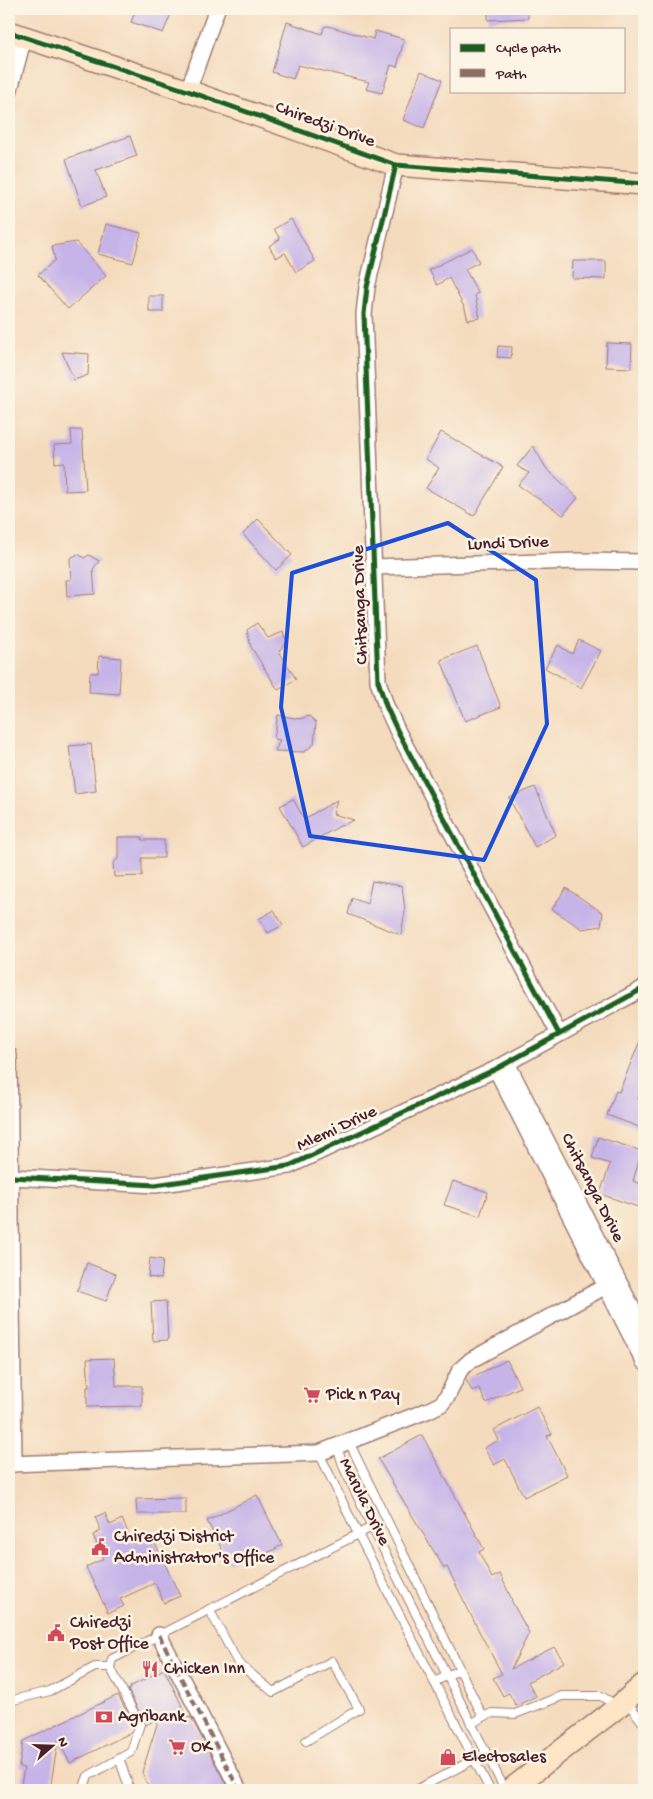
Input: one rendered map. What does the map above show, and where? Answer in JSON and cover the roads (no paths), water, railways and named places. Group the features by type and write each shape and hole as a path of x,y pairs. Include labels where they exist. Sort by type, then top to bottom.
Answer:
{"street":[{"path":"188,91 217,9"},
{"path":"9,93 16,35"},
{"name":"Chiredzi Drive","path":"16,35 188,91 396,165 644,184"},
{"name":"Chitsanga Drive","path":"396,165 367,287 364,314 378,681 386,706 559,1034"},
{"name":"Lundi Drive","path":"373,567 577,561 644,562"},
{"name":"Mlemi Drive","path":"12,1176 155,1184 289,1166 501,1066 644,988"},
{"path":"9,1054 12,1176 12,1464"},
{"path":"501,1066 644,1362"},
{"name":"Chitsanga Drive","path":"501,1066 644,1331"},
{"path":"319,1453 441,1404 447,1397 460,1370 471,1360 606,1286"},
{"name":"Marula Drive","path":"12,1464 319,1453"},
{"path":"159,1635 239,1790"},
{"path":"510,1790 622,1704 644,1684"}],"lane":[{"name":"Marula Drive","path":"343,1444 344,1468 505,1790"},
{"path":"343,1444 483,1717"},
{"name":"Marula Drive","path":"319,1453 358,1534 490,1790"},
{"path":"83,1790 88,1776 130,1752 140,1724 110,1667 112,1659 372,1527"},
{"path":"210,1609 238,1663 273,1692 332,1661 359,1709 306,1741"},
{"path":"9,1701 50,1691 95,1667 110,1667"},
{"path":"434,1682 459,1670"},
{"path":"471,1724 492,1713 516,1714 562,1696 601,1696 622,1704 644,1724"},
{"path":"416,1790 486,1753"},
{"path":"119,1758 130,1790"}],"place":[{"name":"Pick n Pay","path":"312,1395"},
{"name":"Chiredzi District Administrator's Office","path":"100,1547"},
{"name":"Chiredzi Post Office","path":"56,1633"},
{"name":"Chicken Inn","path":"150,1669"},
{"name":"Agribank","path":"104,1717"},
{"name":"OK","path":"177,1747"},
{"name":"Electosales","path":"448,1757"}]}
